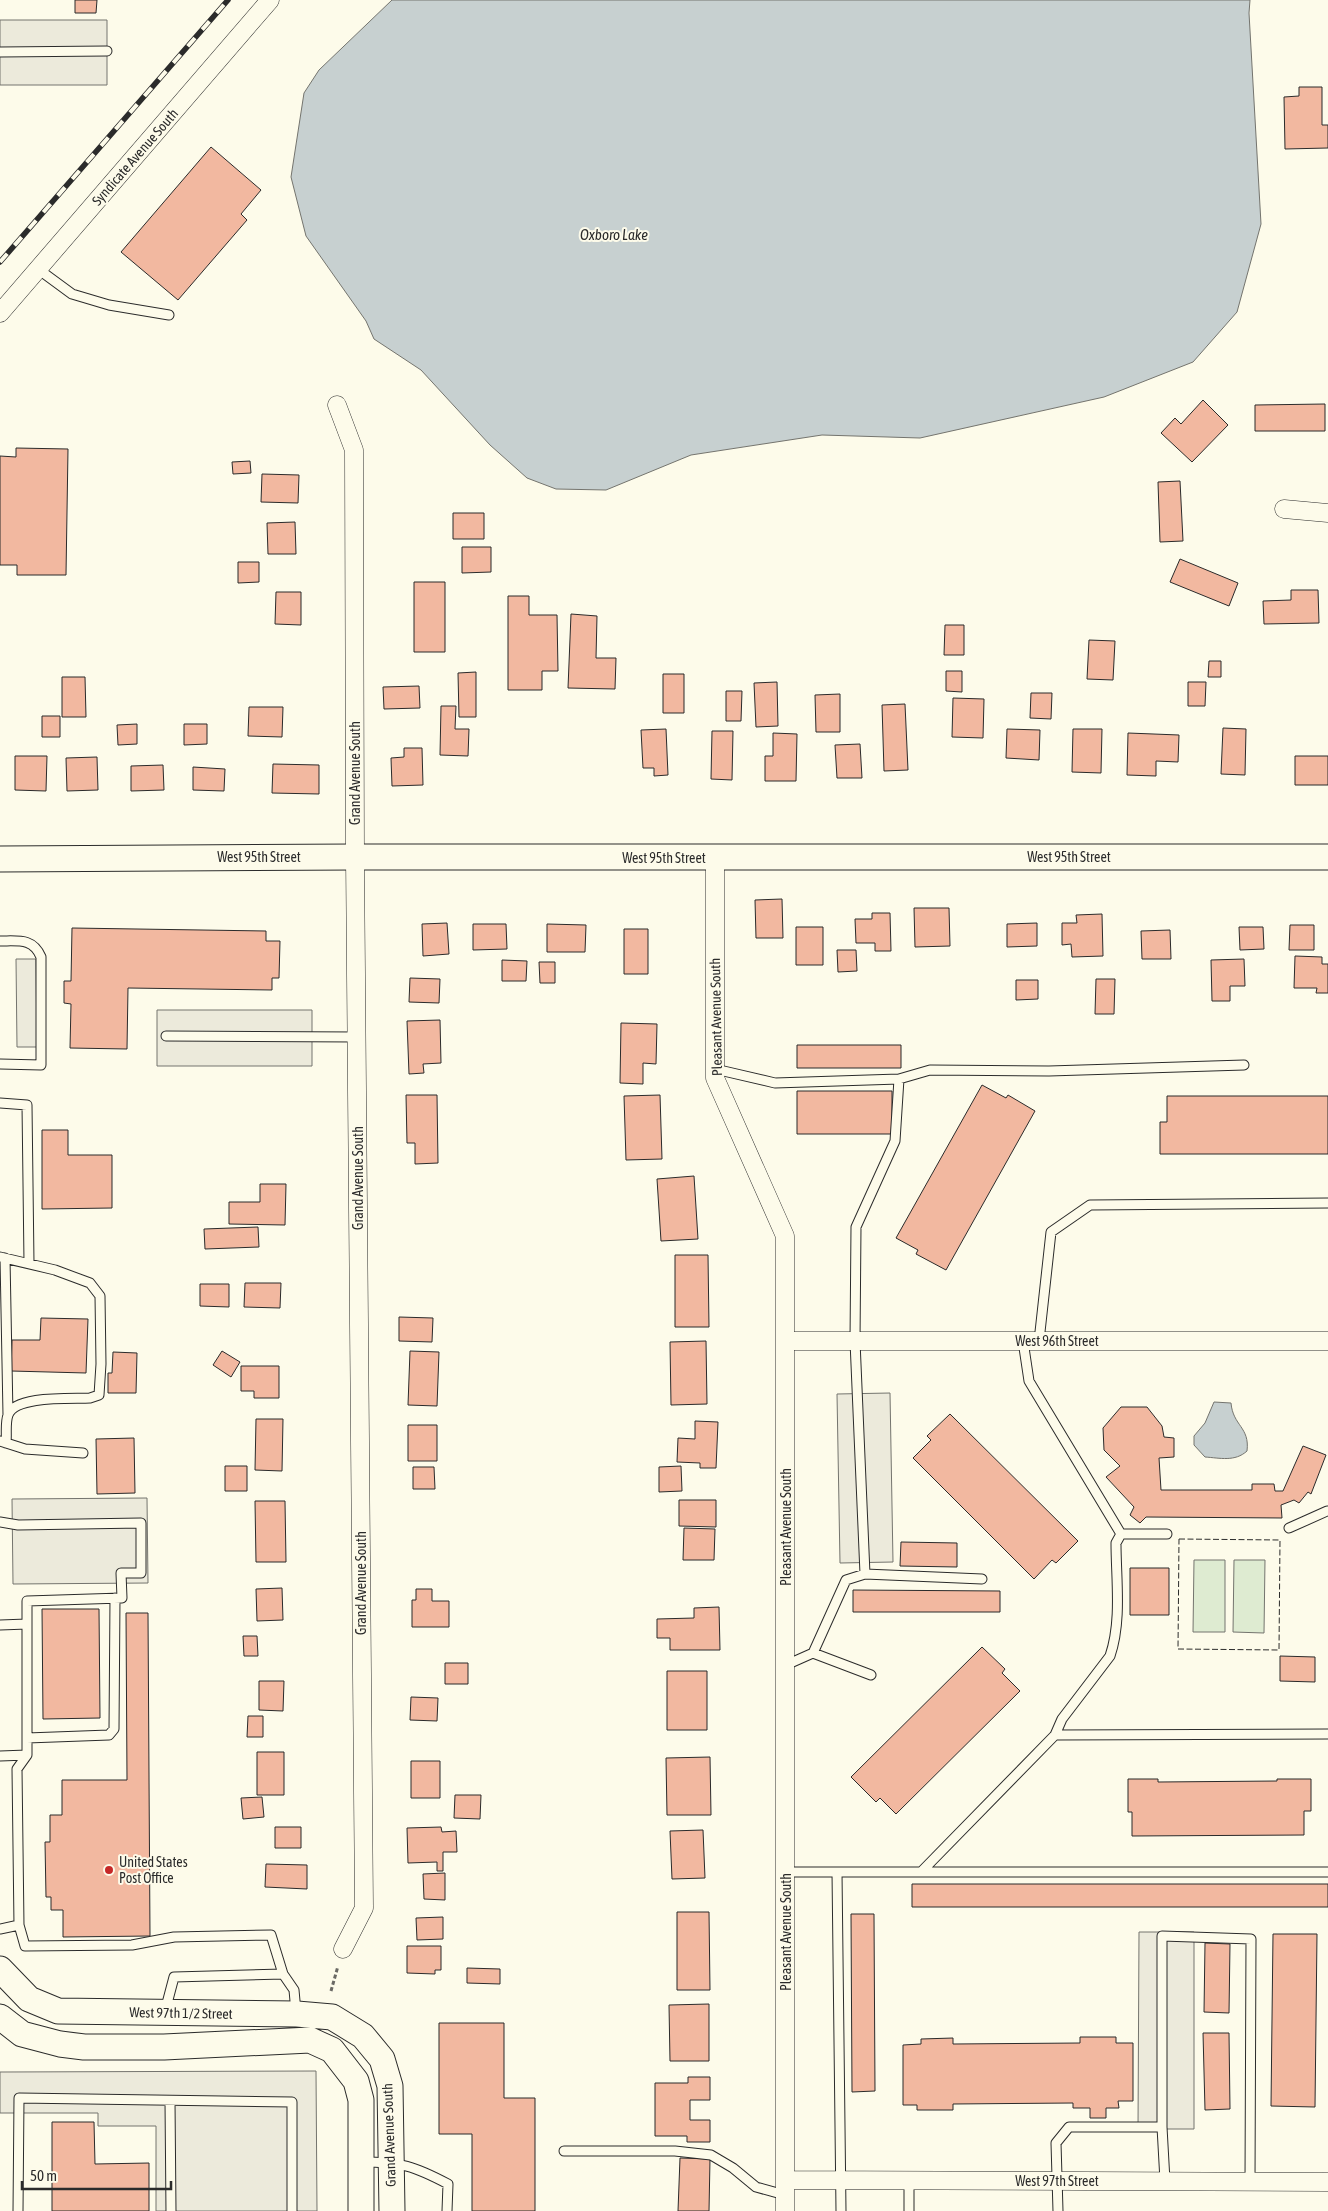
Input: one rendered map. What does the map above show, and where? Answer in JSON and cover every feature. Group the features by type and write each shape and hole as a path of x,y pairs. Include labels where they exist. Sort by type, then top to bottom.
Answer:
{"street":[{"name":"Syndicate Avenue South","path":"0,313 270,0"},
{"name":"Grand Avenue South","path":"337,405 354,450 355,857 364,1908 343,1949"},
{"path":"1284,509 1328,513"},
{"name":"West 95th Street","path":"0,859 1328,856"},
{"name":"Pleasant Avenue South","path":"714,858 716,1078 785,1236 785,2196"},
{"name":"West 96th Street","path":"786,1341 1328,1342"},
{"name":"West 97th 1/2 Street","path":"2,1973 30,1999 58,2011 297,2014 332,2017 363,2036"},
{"path":"164,2012 164,2047"},
{"path":"0,2017 22,2034 60,2044 84,2047 164,2047 293,2040 297,2014"},
{"name":"Grand Avenue South","path":"363,2036 382,2060 390,2086 392,2211"},
{"name":"Grand Avenue South","path":"293,2040 310,2040 332,2050 344,2062 356,2081 362,2100 361,2211"},
{"name":"West 97th Street","path":"785,2196 840,2179 1328,2182"}],"lane":[{"path":"0,52 107,51"},
{"path":"38,269 72,294 108,305 169,315"},
{"path":"0,1064 40,1065 42,957 37,947 30,942 3,941"},
{"path":"166,1036 357,1037"},
{"path":"716,1069 775,1084 899,1080 930,1070 1049,1071 1244,1065"},
{"path":"865,1574 855,1341 856,1227 895,1141 899,1080"},
{"path":"0,1103 27,1105 29,1263"},
{"path":"1121,1534 1029,1381 1031,1341 1051,1232 1090,1205 1328,1203"},
{"path":"8,1416 12,1408 31,1400 90,1398 99,1395 101,1364 100,1296 90,1283 55,1270 2,1258 8,1416 3,1442 26,1449 84,1453"},
{"path":"1289,1528 1328,1512"},
{"path":"0,1522 18,1524 141,1523 141,1573 121,1573 122,1598 27,1602 27,1755 17,1769 19,1925 25,1946 132,1945 174,1938 271,1935 283,1974 294,1990 297,2014"},
{"path":"1121,1534 1167,1534"},
{"path":"922,1872 1055,1735 1062,1719 1110,1656 1116,1630 1116,1543 1121,1534"},
{"path":"786,1666 813,1653 846,1580 865,1574 982,1579"},
{"path":"27,1738 109,1736 114,1729 115,1598"},
{"path":"0,1625 27,1624"},
{"path":"813,1653 872,1676"},
{"path":"1055,1735 1328,1734"},
{"path":"0,1756 27,1755"},
{"path":"786,1872 1328,1872"},
{"path":"837,1872 840,2211"},
{"path":"0,1929 19,1925"},
{"path":"1165,2181 1162,2127 1162,1936 1251,1939 1250,2182"},
{"path":"164,2012 174,1977 283,1974"},
{"path":"18,2211 19,2098 292,2102 292,2211"},
{"path":"170,2101 171,2211"},
{"path":"1058,2211 1056,2143 1069,2127 1162,2127"},
{"path":"564,2151 675,2151 711,2155 733,2168 756,2187 785,2196"},
{"path":"361,2162 392,2162 420,2169 448,2184 447,2211"},
{"path":"908,2180 908,2211"}],"path":[{"path":"331,1992 343,1949"}],"green space":[{"path":"1194,1560 1225,1560 1225,1632 1193,1632"},
{"path":"1234,1560 1265,1560 1264,1633 1233,1632"}],"shaded area":[{"path":"0,20 107,20 107,85 0,85"},
{"path":"16,959 36,959 37,1047 17,1047"},
{"path":"157,1010 312,1010 312,1066 157,1066"},
{"path":"890,1393 893,1562 840,1563 837,1394"},
{"path":"147,1498 148,1583 13,1584 12,1499"},
{"path":"1139,1932 1194,1932 1194,2129 1138,2129"},
{"path":"316,2071 317,2211 156,2211 156,2126 98,2126 98,2113 0,2113 0,2072"}],"water":[{"name":"Oxboro Lake","path":"392,0 1250,0 1249,13 1261,224 1237,312 1193,362 1104,397 920,438 822,435 691,455 606,490 556,489 527,478 490,445 421,370 374,339 366,321 306,236 291,177 304,93 319,70"},
{"path":"1214,1402 1231,1403 1232,1411 1244,1431 1247,1451 1237,1457 1205,1457 1194,1445 1194,1436 1205,1423"}],"building":[{"path":"75,0 97,0 96,13 75,13"},
{"path":"1299,87 1322,87 1322,125 1328,125 1328,148 1285,149 1284,97 1299,96"},
{"path":"211,147 261,190 241,214 247,220 178,300 121,252"},
{"path":"1203,400 1228,425 1192,462 1161,433 1175,418 1181,424"},
{"path":"1325,404 1325,431 1255,431 1255,405"},
{"path":"16,448 68,449 66,575 17,575 17,565 0,565 0,456 16,457"},
{"path":"250,461 251,473 233,474 232,462"},
{"path":"262,474 299,475 298,503 261,502"},
{"path":"1180,481 1183,541 1160,542 1158,482"},
{"path":"453,513 484,513 484,539 453,539"},
{"path":"295,522 296,554 268,554 267,523"},
{"path":"462,547 491,547 491,572 462,573"},
{"path":"1180,559 1238,583 1229,606 1170,582"},
{"path":"238,562 259,562 259,582 238,583"},
{"path":"414,582 445,582 445,652 414,652"},
{"path":"1291,590 1318,590 1319,623 1264,624 1263,601 1291,600"},
{"path":"276,592 301,592 301,625 275,624"},
{"path":"508,596 529,596 529,615 557,615 558,671 542,671 542,690 508,690"},
{"path":"571,614 597,616 596,658 616,658 615,689 568,688"},
{"path":"945,625 964,625 964,655 944,655"},
{"path":"1089,640 1115,641 1113,680 1087,679"},
{"path":"1209,661 1221,661 1221,677 1208,677"},
{"path":"946,671 962,671 962,692 946,691"},
{"path":"476,672 476,717 459,717 458,673"},
{"path":"663,674 684,674 684,713 663,713"},
{"path":"62,677 85,677 86,717 62,717"},
{"path":"777,682 778,726 756,727 754,683"},
{"path":"1188,682 1206,682 1205,706 1188,706"},
{"path":"419,686 420,708 384,709 383,687"},
{"path":"726,691 742,691 741,721 726,721"},
{"path":"1031,693 1052,693 1051,719 1030,718"},
{"path":"840,694 840,732 816,732 815,695"},
{"path":"953,698 984,699 983,738 952,737"},
{"path":"905,704 908,770 884,771 882,705"},
{"path":"441,706 456,706 455,729 469,729 468,756 440,755"},
{"path":"249,707 283,707 282,737 248,736"},
{"path":"42,716 60,716 60,737 42,737"},
{"path":"137,724 137,744 118,745 117,725"},
{"path":"184,724 207,724 207,744 184,745"},
{"path":"1223,728 1246,729 1245,775 1221,774"},
{"path":"666,729 668,775 654,776 654,768 643,768 641,730"},
{"path":"1007,729 1040,730 1039,760 1006,758"},
{"path":"1073,729 1102,729 1101,773 1072,772"},
{"path":"712,731 733,731 732,780 711,779"},
{"path":"773,733 797,734 796,781 765,781 765,756 773,756"},
{"path":"1128,733 1179,735 1178,762 1156,761 1156,776 1127,775"},
{"path":"860,744 862,778 837,778 835,745"},
{"path":"404,748 422,748 423,785 392,786 391,758 404,757"},
{"path":"15,756 47,756 46,791 15,790"},
{"path":"1295,756 1328,756 1328,785 1295,785"},
{"path":"97,757 98,790 67,791 66,758"},
{"path":"273,764 319,765 319,794 272,793"},
{"path":"163,765 164,790 131,791 131,766"},
{"path":"193,767 225,769 224,791 193,790"},
{"path":"782,899 783,938 756,938 755,900"},
{"path":"914,908 949,908 950,946 915,947"},
{"path":"872,913 890,913 891,951 875,951 875,943 856,943 855,919 872,919"},
{"path":"1102,914 1103,956 1072,957 1071,944 1062,945 1062,923 1077,923 1076,915"},
{"path":"447,923 449,954 423,956 422,924"},
{"path":"1037,923 1037,946 1007,947 1007,924"},
{"path":"473,924 506,924 507,949 473,950"},
{"path":"547,924 586,925 585,952 547,952"},
{"path":"1290,925 1314,925 1314,950 1289,950"},
{"path":"796,927 823,927 823,965 796,965"},
{"path":"1239,927 1263,927 1264,949 1240,950"},
{"path":"72,928 266,931 266,941 280,941 279,978 272,978 272,990 128,988 127,1049 70,1048 71,1004 64,1003 64,981 71,981"},
{"path":"624,929 648,929 648,974 624,974"},
{"path":"1170,930 1171,959 1142,959 1141,931"},
{"path":"837,950 856,950 857,971 838,972"},
{"path":"1295,956 1322,957 1322,964 1328,964 1328,993 1316,993 1317,988 1294,988"},
{"path":"1244,959 1245,986 1230,986 1230,1001 1212,1001 1211,960"},
{"path":"502,960 527,961 526,981 502,981"},
{"path":"539,962 555,962 555,983 540,983"},
{"path":"410,978 440,979 439,1003 409,1002"},
{"path":"1096,979 1115,979 1114,1014 1095,1014"},
{"path":"1016,980 1038,980 1038,999 1016,1000"},
{"path":"440,1020 441,1063 423,1064 424,1073 409,1074 407,1021"},
{"path":"621,1023 657,1024 656,1064 643,1063 643,1084 620,1083"},
{"path":"797,1045 901,1045 901,1068 797,1068"},
{"path":"982,1085 1006,1098 1008,1095 1035,1111 946,1270 916,1254 918,1250 896,1238"},
{"path":"797,1091 892,1091 892,1134 797,1134"},
{"path":"406,1095 437,1095 438,1163 415,1164 415,1143 407,1143"},
{"path":"660,1095 662,1159 626,1160 624,1096"},
{"path":"1167,1096 1328,1096 1328,1154 1160,1154 1160,1122 1167,1122"},
{"path":"42,1130 68,1130 68,1155 112,1155 112,1208 42,1209"},
{"path":"694,1176 698,1239 661,1241 657,1179"},
{"path":"260,1184 286,1184 285,1225 229,1224 229,1202 260,1202"},
{"path":"258,1227 259,1247 205,1249 204,1229"},
{"path":"675,1255 708,1255 709,1327 675,1327"},
{"path":"245,1283 281,1283 280,1308 244,1307"},
{"path":"200,1284 229,1284 229,1307 200,1306"},
{"path":"399,1317 433,1318 432,1342 399,1341"},
{"path":"41,1318 88,1319 86,1373 11,1371 12,1340 40,1340"},
{"path":"706,1341 707,1404 671,1405 670,1342"},
{"path":"222,1351 240,1362 231,1377 213,1365"},
{"path":"410,1351 439,1352 437,1406 408,1405"},
{"path":"113,1352 137,1353 136,1393 108,1393 108,1373 112,1373"},
{"path":"241,1366 279,1366 279,1398 254,1398 254,1391 241,1391"},
{"path":"1121,1407 1147,1407 1162,1426 1164,1437 1174,1438 1174,1457 1159,1458 1161,1490 1252,1490 1252,1484 1274,1484 1275,1491 1283,1491 1303,1446 1326,1455 1311,1494 1308,1492 1299,1503 1294,1500 1281,1505 1282,1518 1146,1517 1140,1523 1130,1515 1134,1507 1106,1477 1120,1466 1104,1450 1103,1428"},
{"path":"950,1414 1078,1541 1056,1563 1052,1560 1034,1579 913,1458 931,1440 927,1436"},
{"path":"256,1419 283,1419 282,1471 255,1470"},
{"path":"695,1421 718,1422 716,1468 700,1468 700,1463 677,1462 678,1438 695,1439"},
{"path":"408,1425 437,1425 437,1461 408,1461"},
{"path":"134,1438 135,1493 97,1494 96,1439"},
{"path":"225,1466 247,1466 247,1491 225,1491"},
{"path":"681,1466 682,1491 659,1492 659,1467"},
{"path":"413,1467 434,1467 435,1489 413,1489"},
{"path":"679,1500 716,1500 716,1527 679,1526"},
{"path":"255,1501 285,1501 286,1562 256,1562"},
{"path":"684,1528 715,1529 714,1560 683,1560"},
{"path":"901,1542 957,1543 957,1567 900,1566"},
{"path":"1130,1568 1169,1568 1169,1615 1130,1615"},
{"path":"282,1588 283,1620 257,1621 256,1589"},
{"path":"416,1589 432,1589 432,1601 449,1601 449,1627 412,1627 412,1600 416,1600"},
{"path":"853,1590 1000,1591 1000,1612 853,1612"},
{"path":"719,1607 720,1650 670,1650 670,1638 657,1638 657,1619 694,1618 694,1608"},
{"path":"42,1609 99,1609 100,1718 43,1719"},
{"path":"126,1613 148,1613 150,1936 63,1937 63,1910 51,1910 51,1897 46,1897 45,1842 50,1842 50,1815 62,1815 62,1780 127,1780"},
{"path":"243,1636 257,1636 258,1656 244,1656"},
{"path":"982,1647 1005,1669 1002,1673 1020,1691 896,1814 880,1798 876,1802 851,1777"},
{"path":"1280,1656 1315,1657 1315,1682 1280,1681"},
{"path":"445,1663 468,1663 468,1684 445,1684"},
{"path":"667,1671 707,1671 707,1730 667,1730"},
{"path":"259,1681 284,1681 283,1711 259,1710"},
{"path":"411,1697 438,1698 437,1721 410,1720"},
{"path":"248,1716 263,1716 263,1737 247,1737"},
{"path":"257,1752 284,1752 284,1795 257,1795"},
{"path":"710,1757 711,1815 667,1815 666,1758"},
{"path":"411,1761 440,1761 440,1798 411,1798"},
{"path":"1128,1779 1158,1779 1158,1782 1311,1779 1311,1811 1304,1811 1304,1835 1132,1836 1132,1812 1128,1812"},
{"path":"455,1795 481,1795 480,1819 454,1818"},
{"path":"262,1797 264,1817 243,1819 241,1798"},
{"path":"275,1827 301,1827 301,1848 275,1848"},
{"path":"441,1827 442,1832 456,1831 457,1852 443,1852 443,1871 437,1871 437,1862 408,1863 407,1828"},
{"path":"703,1830 705,1878 672,1879 670,1831"},
{"path":"266,1864 307,1865 307,1889 265,1887"},
{"path":"445,1873 445,1900 424,1899 423,1874"},
{"path":"912,1884 1328,1884 1328,1907 912,1907"},
{"path":"677,1912 709,1912 710,1990 677,1990"},
{"path":"851,1914 874,1914 875,2091 852,2092"},
{"path":"443,1917 443,1939 417,1940 416,1918"},
{"path":"1273,1934 1317,1934 1315,2107 1271,2106"},
{"path":"1205,1943 1230,1944 1229,2013 1204,2012"},
{"path":"407,1946 441,1946 441,1970 435,1970 435,1974 407,1973"},
{"path":"467,1968 500,1969 500,1984 467,1983"},
{"path":"709,2004 709,2061 670,2061 669,2005"},
{"path":"439,2023 504,2023 504,2098 535,2098 535,2211 472,2211 472,2134 439,2134"},
{"path":"1203,2033 1229,2033 1230,2109 1205,2110"},
{"path":"1080,2037 1116,2037 1116,2043 1133,2043 1133,2101 1118,2101 1119,2108 1106,2108 1106,2118 1090,2118 1090,2108 1073,2108 1073,2103 953,2104 953,2110 917,2110 917,2105 903,2105 903,2045 921,2044 921,2039 953,2038 953,2044 1080,2043"},
{"path":"688,2077 710,2077 710,2100 690,2100 690,2120 710,2120 710,2142 687,2142 687,2136 655,2136 655,2083 688,2083"},
{"path":"52,2122 94,2122 95,2164 149,2163 149,2211 52,2211"},
{"path":"680,2158 710,2159 709,2211 678,2211"}],"railway":[{"path":"0,262 228,0"}],"fence":[{"path":"1179,1539 1280,1540 1279,1650 1178,1649 1179,1539"}],"place":[{"name":"United States Post Office","path":"109,1870"}]}
